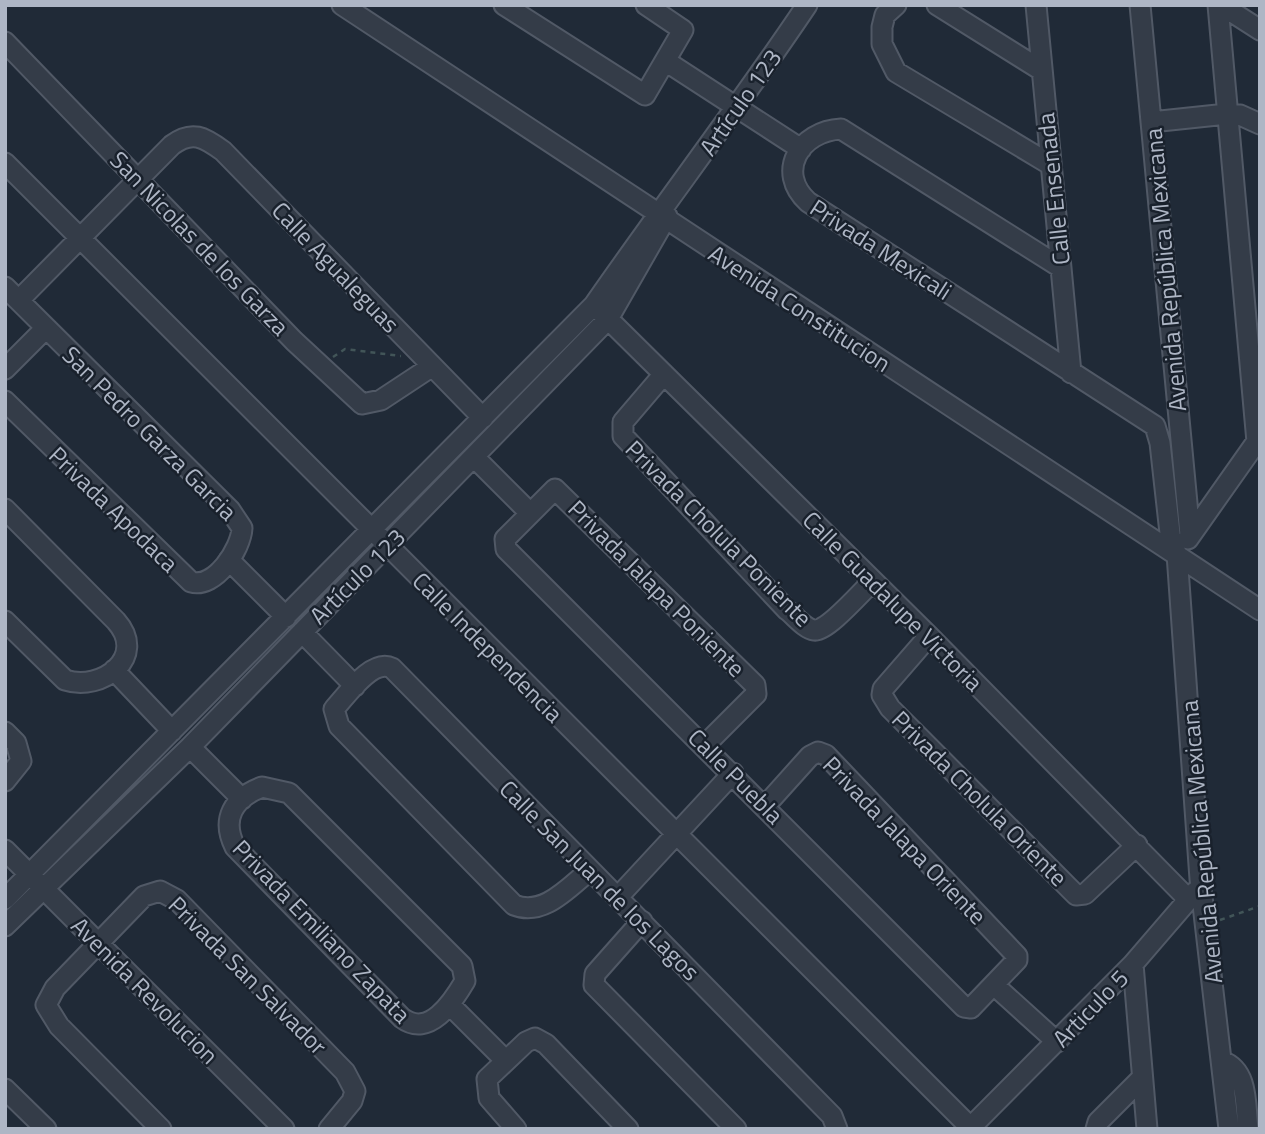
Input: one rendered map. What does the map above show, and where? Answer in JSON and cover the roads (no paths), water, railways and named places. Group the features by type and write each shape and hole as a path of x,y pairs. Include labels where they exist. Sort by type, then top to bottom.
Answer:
{"street":[{"name":"Avenida Constitucion","path":"342,5 1260,610"},
{"path":"505,5 641,94 648,93 683,30 646,5"},
{"name":"Artículo 123","path":"5,900 37,883 190,747 475,458 601,312 672,198 738,109 807,5"},
{"path":"937,5 1041,70"},
{"name":"Calle Ensenada","path":"1036,5 1071,373"},
{"name":"Avenida República Mexicana","path":"1140,5 1190,536"},
{"path":"1220,5 1260,30"},
{"path":"1174,553 1190,536 1259,441 1227,114 1220,5"},
{"path":"884,8 882,44 896,72 1051,165"},
{"name":"San Nicolas de los Garza","path":"5,42 317,362 362,404 381,400 428,364"},
{"path":"667,62 801,149 814,135 826,130 849,133 1060,267"},
{"path":"1151,122 1227,114 1240,115 1260,124"},
{"name":"Calle Agualeguas","path":"139,179 180,139 191,135 201,136 223,151 483,418"},
{"name":"Privada Mexicali","path":"801,149 791,175 799,194 808,202 1155,426 1160,443 1174,553"},
{"name":"Calle Independencia","path":"5,163 970,1128"},
{"path":"12,293 79,237 139,179"},
{"path":"1245,302 1260,282"},
{"name":"San Pedro Garza Garcia","path":"12,293 230,510 242,528 239,544 229,560 286,617"},
{"name":"Artículo 123","path":"5,926 37,883 172,731 483,418 601,312"},
{"name":"Calle Guadalupe Victoria","path":"601,312 929,636 1189,900"},
{"path":"5,369 46,328"},
{"name":"Privada Cholula Poniente","path":"664,374 623,422 623,436 787,610 810,629 819,630 828,625 873,581"},
{"name":"Privada Apodaca","path":"5,401 191,582 205,581 229,560"},
{"path":"475,458 530,513"},
{"name":"Privada Jalapa Poniente","path":"530,513 551,492 558,490 755,685 755,694 705,745"},
{"path":"5,509 124,629 129,639 128,648 114,670 93,683 77,684 65,680 5,621"},
{"name":"Calle Puebla","path":"530,513 505,539 506,549 968,1009 994,985"},
{"name":"Avenida República Mexicana","path":"1174,553 1200,879 1229,1129"},
{"path":"302,632 355,686 334,709 339,726 514,905 531,910 589,871"},
{"name":"Privada Cholula Oriente","path":"929,636 883,689 882,695 890,709 1076,895 1085,894 1137,845"},
{"name":"Calle San Juan de los Lagos","path":"355,686 380,665 392,668 832,1116 837,1127"},
{"path":"114,670 172,731"},
{"path":"5,732 16,743 21,761 5,781"},
{"name":"Privada Emiliano Zapata","path":"190,747 242,799"},
{"name":"Privada Jalapa Oriente","path":"765,806 810,756 818,751 826,755 1017,956 1017,960 994,985"},
{"path":"618,897 733,773"},
{"name":"Privada Emiliano Zapata","path":"262,787 282,791 334,836 462,966 467,977 450,1005 420,1026 413,1026 402,1018 235,847 227,822 242,799 262,787"},
{"name":"Avenida Revolucion","path":"5,850 284,1129"},
{"name":"Articulo 5","path":"970,1128 1133,964 1189,900 1200,879"},
{"name":"Privada San Salvador","path":"161,1129 58,1026 46,1005 55,988 144,896 160,891 177,900 352,1082 355,1091 352,1101 329,1129"},
{"path":"642,921 595,974 594,985 736,1129"},
{"path":"1133,964 1147,1129"},
{"path":"994,985 1057,1042"},
{"name":"Privada Emiliano Zapata","path":"450,1005 505,1060"},
{"path":"516,1129 495,1107 486,1087 487,1079 526,1042 538,1038 628,1129"},
{"path":"1222,1061 1233,1065 1240,1074 1248,1129"},
{"path":"1096,1129 1098,1122 1142,1078"},
{"path":"5,1089 46,1129"},
{"path":"1255,1129 1260,1122"}]}
